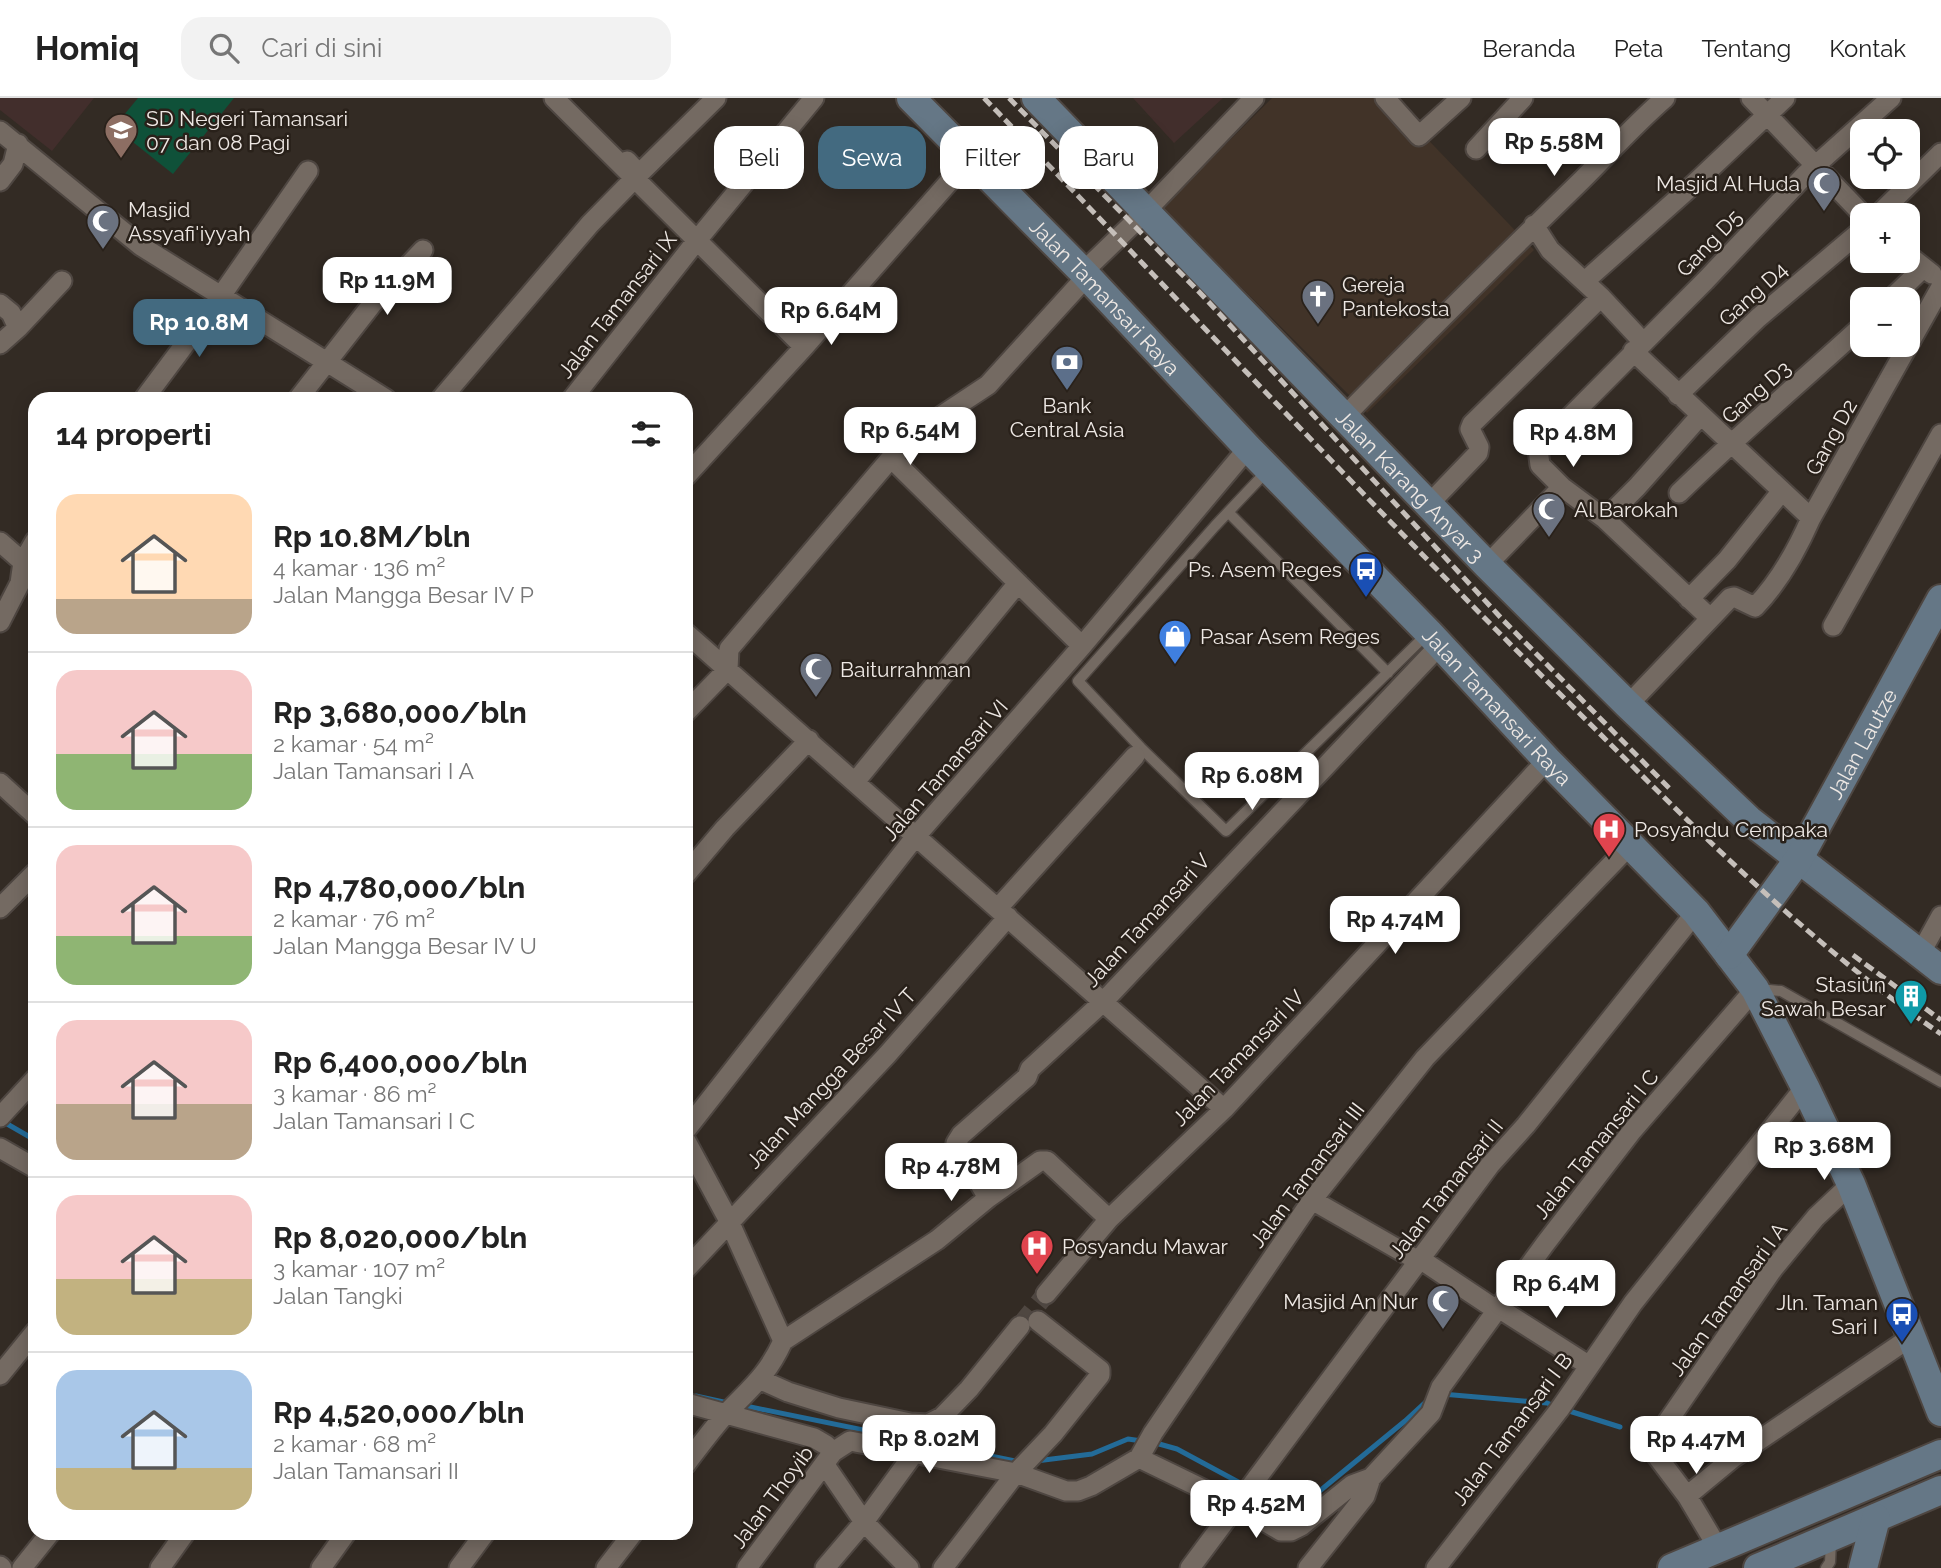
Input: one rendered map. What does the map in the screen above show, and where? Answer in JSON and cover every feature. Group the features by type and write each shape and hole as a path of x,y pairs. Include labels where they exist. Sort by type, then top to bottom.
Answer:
{"street":[{"name":"Jalan Tamansari IX","path":"558,98 698,239"},
{"path":"447,392 590,224 716,98"},
{"name":"Jalan Tamansari IX","path":"578,392 814,98"},
{"name":"Jalan Tamansari Raya","path":"911,98 940,127"},
{"name":"Jalan Karang Anyar 3","path":"1036,98 1487,565 1628,705 1749,820 1930,962"},
{"path":"693,705 728,669 729,649 891,458 917,432 988,384 1085,274 1254,98"},
{"path":"1385,98 1419,136 1461,98"},
{"path":"1476,149 1523,98"},
{"path":"1345,416 1633,125 1665,98"},
{"path":"1751,98 1852,203"},
{"path":"1585,281 1785,98"},
{"name":"Gang D5","path":"1562,487 1540,465 1538,449 1816,164 1891,98"},
{"path":"0,131 141,246 374,392"},
{"path":"0,181 13,164 18,145"},
{"path":"1890,203 1941,153"},
{"path":"149,392 221,296 307,171"},
{"path":"693,468 943,189"},
{"name":"Jalan Tamansari Raya","path":"1001,189 1696,912 1755,989 1805,1087 1851,1184 1941,1412"},
{"path":"1534,225 1550,250 1601,297 1678,395 1811,518"},
{"path":"698,239 804,347"},
{"name":"Gang D4","path":"1678,395 1758,318 1850,240"},
{"path":"304,392 373,303 422,250"},
{"path":"1920,265 1941,281"},
{"path":"1903,287 1923,268"},
{"path":"0,344 62,281"},
{"name":"Gang D2","path":"1710,618 1731,597 1753,607 1757,606 1795,554 1811,518 1941,287"},
{"path":"1430,503 1478,453 1479,447 1470,429 1472,424 1601,297"},
{"path":"0,304 12,313 18,328"},
{"name":"Gang D3","path":"1679,493 1850,337"},
{"path":"1605,519 1700,416"},
{"path":"1833,626 1941,434"},
{"name":"Jalan Tamansari VI","path":"693,1121 916,836 1083,646 1248,448"},
{"path":"891,458 1083,646"},
{"path":"1487,565 1562,487 1605,519 1710,618 1628,705"},
{"path":"1689,599 1727,560 1781,492"},
{"path":"0,542 27,575 0,622"},
{"path":"855,782 1018,583"},
{"name":"Jalan Lautze","path":"1729,955 1798,860 1941,599"},
{"path":"693,639 1224,1109"},
{"name":"Jalan Tamansari V","path":"988,1198 956,1143 961,1135 1027,1077 1030,1069 1104,1001 1434,639"},
{"path":"693,866 809,740"},
{"name":"Jalan Mangga Besar IV T","path":"693,1261 887,1055 1135,756"},
{"name":"Jalan Tamansari IV","path":"1046,1294 1109,1219 1224,1109 1547,760"},
{"path":"0,783 28,809"},
{"name":"Jalan Tamansari III","path":"829,1459 850,1441 1017,1471 1066,1491 1077,1491 1091,1486 1145,1446 1312,1200 1425,1058 1631,844"},
{"path":"0,908 28,880"},
{"name":"Jalan Tamansari II","path":"1190,1568 1490,1165 1526,1125 1696,912"},
{"path":"1930,962 1941,916"},
{"name":"Jalan Tamansari I C","path":"1308,1568 1365,1496 1371,1478 1431,1413 1438,1395 1545,1244 1624,1142 1755,989"},
{"path":"2,1115 28,1087"},
{"name":"Jalan Tamansari I B","path":"1436,1568 1559,1410 1633,1303 1805,1087"},
{"path":"0,1148 28,1164"},
{"path":"693,1154 729,1221 783,1341"},
{"path":"693,1455 728,1412 757,1384 774,1362 783,1341 937,1240 1034,1165 1046,1161 1109,1219"},
{"name":"Jalan Tamansari I A","path":"1687,1496 1650,1447 1773,1269 1816,1217 1851,1184"},
{"path":"1312,1200 1415,1259 1420,1259 1588,1366"},
{"path":"757,1384 839,1408 910,1423 928,1424 942,1417 1029,1323 1101,1372 1079,1404 1017,1471 943,1568"},
{"path":"1718,1549 1687,1496 1733,1458 1911,1337"},
{"path":"0,1376 28,1341"},
{"path":"693,1405 728,1412 814,1438 826,1445 829,1459 864,1522 909,1568"},
{"path":"1145,1446 1246,1495 1282,1531 1291,1531 1352,1485 1371,1478"},
{"path":"824,1568 864,1522 915,1452"},
{"path":"1672,1568 1941,1454"},
{"name":"Jalan Thoyib","path":"747,1568 829,1459"},
{"path":"1763,1567 1941,1490"},
{"path":"1863,1568 1876,1518"},
{"path":"22,1568 44,1540"},
{"path":"160,1568 180,1540"},
{"path":"321,1568 341,1540"},
{"path":"459,1568 480,1540"},
{"path":"606,1568 628,1540"}],"lane":[{"path":"1269,469 1078,681 1142,748 1226,831 1388,673 1434,639"},
{"path":"1229,513 1388,673"},
{"path":"1755,989 1781,991 1941,1082"},
{"path":"1826,1568 1830,1562 1831,1537"}],"shaded area":[{"path":"0,98 94,98 52,151 0,110"},
{"path":"1133,98 1223,98 1174,143"},
{"path":"1272,98 1388,98 1534,250 1367,413 1162,208"}],"green space":[{"path":"138,98 234,98 173,174 114,127"}],"waterway":[{"path":"2,1121 28,1136"},
{"path":"1442,1394 1547,1403 1557,1407"},
{"path":"696,1396 728,1403"},
{"path":"1152,1442 1177,1449 1294,1512 1430,1398"},
{"path":"741,1405 1020,1462"},
{"path":"1566,1410 1620,1427"},
{"path":"1036,1461 1092,1454 1128,1439 1142,1441"}],"tunnel":[{"path":"1020,1326 1046,1294"}],"railway":[{"path":"984,98 1411,543 1647,781 1788,914 1888,996 1941,1034"},
{"path":"1009,98 1203,296 1503,620 1672,791"},
{"path":"1853,955 1941,1020"}],"place":[{"name":"SD Negeri Tamansari 07 dan 08 Pagi","path":"121,160"},
{"name":"Masjid Al Huda","path":"1824,213"},
{"name":"Masjid Assyafi'iyyah","path":"103,251"},
{"name":"Gereja Pantekosta","path":"1318,326"},
{"name":"Bank Central Asia","path":"1067,392"},
{"name":"Al Barokah","path":"1549,539"},
{"name":"Ps. Asem Reges","path":"1366,599"},
{"name":"Pasar Asem Reges","path":"1175,666"},
{"name":"Baiturrahman","path":"816,699"},
{"name":"Posyandu Cempaka","path":"1609,859"},
{"name":"Stasiun Sawah Besar","path":"1911,1026"},
{"name":"Posyandu Mawar","path":"1037,1276"},
{"name":"Masjid An Nur","path":"1443,1331"},
{"name":"Jln. Taman Sari I","path":"1902,1344"}]}
